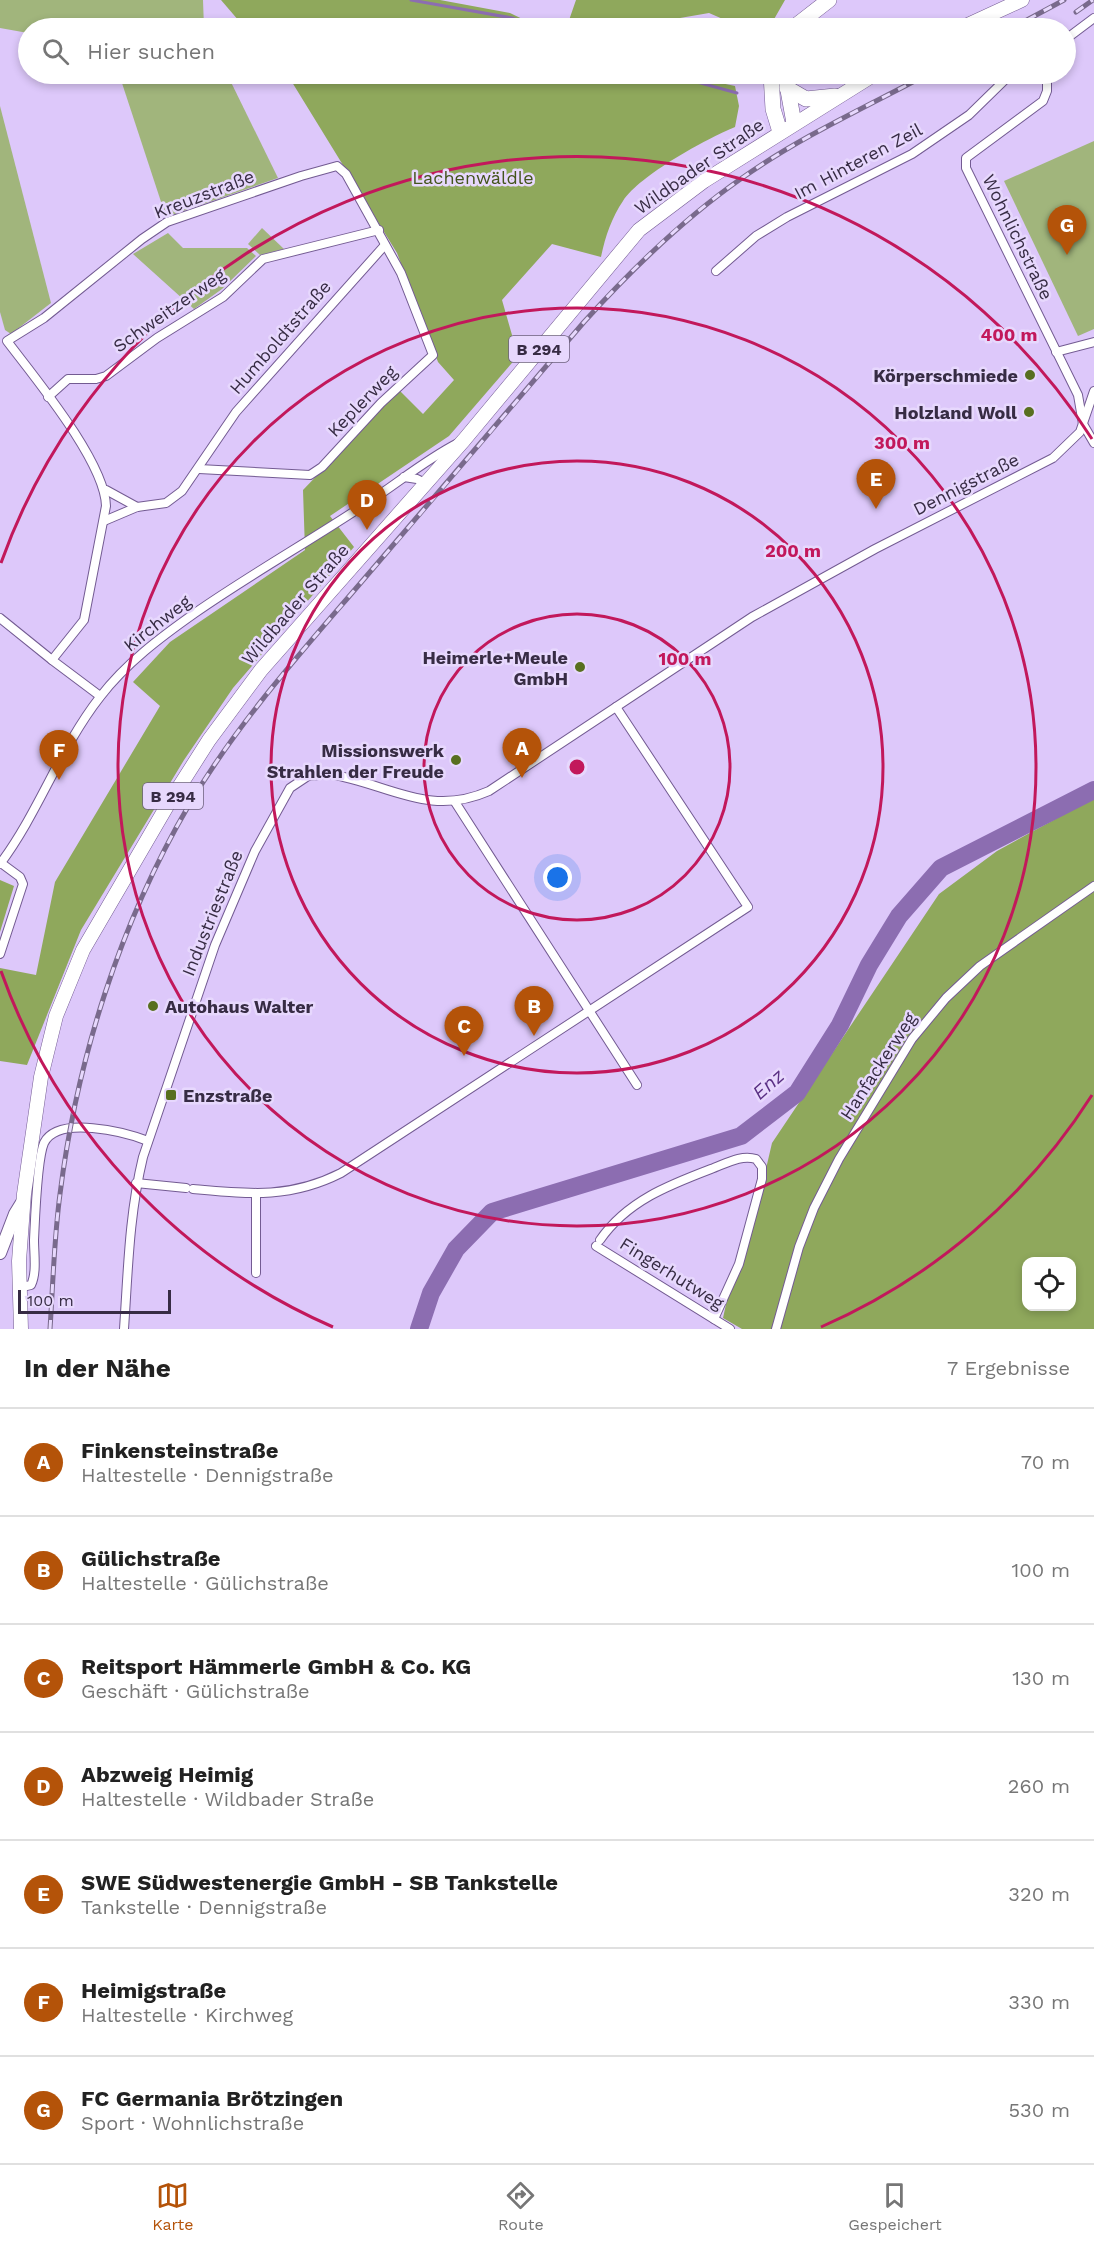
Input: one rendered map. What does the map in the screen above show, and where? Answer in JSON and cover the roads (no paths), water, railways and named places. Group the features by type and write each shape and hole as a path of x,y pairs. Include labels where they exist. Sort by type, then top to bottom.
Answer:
{"highway":[{"path":"806,18 829,0"},
{"path":"771,84 772,109 780,132"},
{"path":"787,84 794,123"},
{"path":"789,84 806,99 835,96"}],"main road":[{"path":"983,18 1022,0"},
{"name":"Wildbader Straße","path":"21,1329 18,1288 24,1200 34,1119 54,1026 69,981 94,931 167,806 229,712 261,670 464,440 639,230 681,196 857,84"},
{"path":"0,1253 15,1214 24,1200"}],"street":[{"path":"1076,31 1094,18"},
{"name":"Im Hinteren Zeil","path":"716,271 756,236 787,217 912,154 969,115 1001,84"},
{"name":"Wohnlichstraße","path":"1047,84 1047,91 1042,101 966,158 966,168 1078,395 1083,424 1094,443"},
{"name":"Kreuzstraße","path":"48,397 7,341 44,318 142,239 167,222 337,166 346,174 379,230"},
{"path":"379,230 385,245"},
{"name":"Schweitzerweg","path":"48,397 68,379 96,379 106,376 157,339 223,297 263,260 379,230"},
{"name":"Humboldtstraße","path":"104,520 137,507 152,506 175,497 199,468 236,412 385,245"},
{"name":"Keplerweg","path":"199,468 310,476 322,468 387,396 433,355 401,273 385,245"},
{"path":"1056,352 1094,342"},
{"name":"Dennigstraße","path":"455,802 495,788 752,617 811,583 1053,458 1074,439 1083,424 1094,391"},
{"path":"48,397 75,435 106,490 137,507"},
{"name":"Kirchweg","path":"0,864 18,839 100,696 128,666 165,635 255,572 367,503 434,455 464,440"},
{"path":"404,477 425,483"},
{"path":"52,660 84,620 104,520 106,490"},
{"path":"0,618 100,696"},
{"path":"136,1183 256,1195 288,1192 321,1183 351,1167 748,907 616,707"},
{"name":"Industriestraße","path":"124,1329 127,1251 136,1183 148,1141 226,915 269,822 290,788 308,776 329,774 408,797 455,802"},
{"path":"455,802 638,1085"},
{"path":"0,864 20,877 23,884 0,954"},
{"name":"Hanfackerweg","path":"776,1329 797,1253 814,1208 844,1150 912,1039 946,998 980,966 1094,886"},
{"path":"18,1288 27,1288 34,1279 34,1236 42,1151 49,1136 64,1130 100,1128 148,1141"},
{"name":"Fingerhutweg","path":"714,1319 740,1264 762,1179 762,1167 756,1159 740,1158 664,1187 620,1216 598,1243 714,1319 730,1329"},
{"path":"256,1195 256,1273"}],"waterway":[{"path":"411,0 512,18"},
{"path":"704,84 737,93"},
{"name":"Enz","path":"419,1329 431,1293 456,1249 492,1212 741,1136 797,1093 840,1025 869,965 899,916 941,868 1094,790"}],"railway":[{"path":"1031,18 1064,0"},
{"path":"1076,12 1093,0"},
{"path":"50,1329 60,1194 68,1143 90,1043 122,944 142,897 164,850 207,775 247,719 313,638 584,322 640,264 699,210 764,163 909,84"}],"place":[{"name":"FC Germania Brötzingen","path":"1067,255"},
{"name":"Körperschmiede","path":"1030,375"},
{"name":"Holzland Woll","path":"1029,412"},
{"name":"SWE Südwestenergie GmbH - SB Tankstelle","path":"876,509"},
{"name":"Abzweig Heimig","path":"367,530"},
{"name":"Heimerle+Meule GmbH","path":"580,667"},
{"name":"Missionswerk Strahlen der Freude","path":"456,760"},
{"name":"Finkensteinstraße","path":"522,778"},
{"name":"Heimigstraße","path":"59,780"},
{"name":"Autohaus Walter","path":"153,1006"},
{"name":"Gülichstraße","path":"534,1036"},
{"name":"Reitsport Hämmerle GmbH & Co. KG","path":"464,1056"},
{"name":"Enzstraße","path":"171,1095"}],"park label":[{"name":"Lachenwäldle","path":"473,177"}]}
